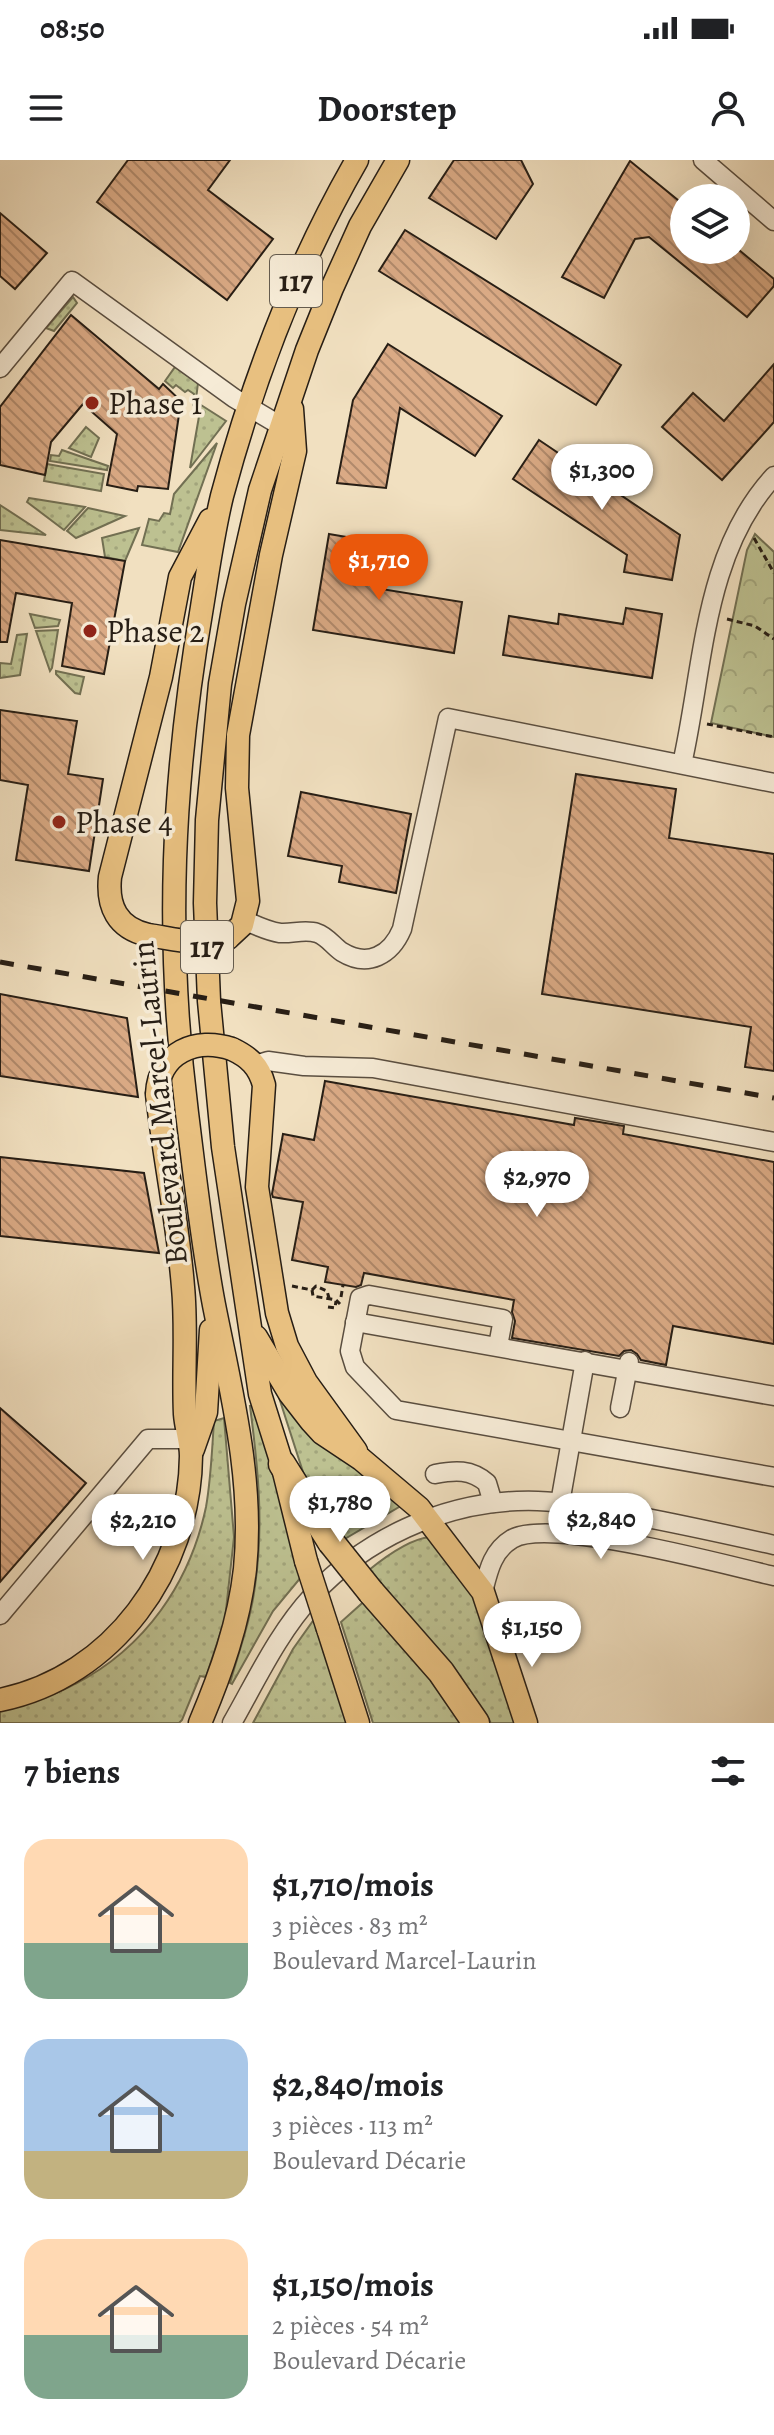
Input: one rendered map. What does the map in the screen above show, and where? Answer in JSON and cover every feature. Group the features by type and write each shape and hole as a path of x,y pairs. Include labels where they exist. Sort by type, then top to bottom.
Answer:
{"highway":[{"path":"282,1464 331,1542 441,1672 476,1723"}],"main road":[{"name":"Boulevard Marcel-Laurin","path":"200,1723 237,1618 246,1544 242,1455 213,1301 179,1046 172,906 177,792 205,581 222,498 249,408 301,270 357,160"},
{"name":"Boulevard Marcel-Laurin","path":"358,1723 306,1561 282,1464 260,1394 223,1147 213,1057 205,903 206,848 217,709 232,614 255,510 311,339 369,207 398,160"},
{"path":"222,498 180,577 163,669 110,877 110,900 118,920 128,928 148,935 198,943 213,943 228,938 244,920 248,890 237,788 238,735 271,555 295,451 292,396"},
{"path":"0,1700 35,1690 69,1674 108,1644 139,1611 163,1575 177,1539 186,1499 190,1447 185,1414 183,1284 157,1094 164,1068 182,1050 207,1044 232,1049 255,1065 264,1085 257,1187 277,1313 287,1346 306,1382 361,1459"},
{"path":"190,1447 206,1412 213,1301"},
{"path":"252,1329 290,1394 311,1421 322,1433 361,1459 409,1499 429,1519 483,1592 526,1723"}],"street":[{"path":"703,160 774,221"},
{"path":"0,368 72,281 249,408 281,426"},
{"path":"682,764 699,723 723,561 746,512 774,476"},
{"path":"244,920 280,933 316,932 344,953 362,959 375,959 383,955 402,929 448,718 774,783"},
{"path":"255,1065 268,1061 304,1066 373,1068 774,1142"},
{"path":"498,1346 503,1319 369,1295 360,1298 350,1351 355,1367 396,1410 774,1477"},
{"path":"355,1322 628,1366 774,1396"},
{"path":"560,1503 585,1361"},
{"path":"620,1408 628,1366"},
{"path":"0,1615 148,1439 190,1447"},
{"path":"435,1474 456,1471 471,1473 490,1486 493,1503"},
{"path":"232,1723 280,1639 313,1596 367,1550 429,1519 493,1503 560,1503 655,1519 774,1545"},
{"path":"483,1592 489,1567 500,1548 519,1536 546,1532 640,1547 774,1576"}],"path":[{"path":"752,536 774,573"},
{"path":"727,619 755,626 774,639"},
{"path":"699,723 774,737"},
{"path":"312,1290 313,1296 336,1300 341,1298 343,1285"},
{"path":"291,1286 312,1290"},
{"path":"312,1290 316,1286 323,1288 329,1298"},
{"path":"328,1307 335,1308 336,1300"}],"green space":[{"path":"73,297 77,303 54,331 46,328"},
{"path":"175,367 198,383 195,407 194,394 176,385 173,388 165,381"},
{"path":"201,405 226,421 190,468"},
{"path":"86,427 99,438 91,457 69,448"},
{"path":"217,443 178,552 142,545 149,519 159,521 164,513 170,514 174,494"},
{"path":"62,450 108,466 107,470 50,461 51,455 59,456"},
{"path":"47,464 104,474 101,491 44,481"},
{"path":"29,498 85,507 64,530 27,502"},
{"path":"0,505 46,535 0,530"},
{"path":"88,508 125,516 76,538 67,531"},
{"path":"139,528 125,561 105,557 102,538"},
{"path":"755,534 774,552 774,737 711,723 747,550"},
{"path":"30,614 60,620 58,626 35,628"},
{"path":"58,630 52,668 50,671 36,631"},
{"path":"27,634 20,675 0,678 0,663 11,664 17,635"},
{"path":"56,671 84,677 80,694 75,693"},
{"path":"274,1382 401,1504 399,1507 343,1540 304,1475"},
{"path":"250,1406 256,1406 302,1576 273,1611 232,1684 251,1611 258,1563 259,1496"},
{"path":"224,1418 234,1537 225,1619 206,1677 200,1676 182,1720 179,1723 0,1723 0,1711 57,1693 100,1669 123,1652 161,1610 189,1562 199,1535 208,1496 214,1421"},
{"path":"430,1537 474,1596 520,1723 491,1723 467,1688 369,1570 406,1545"},
{"path":"369,1597 469,1723 373,1723 341,1622"},
{"path":"315,1618 349,1723 253,1723 293,1649"}],"building":[{"path":"128,160 230,160 208,190 273,239 227,300 97,202"},
{"path":"454,160 521,160 533,184 496,239 429,198"},
{"path":"630,161 670,194 670,254 649,237 635,239 604,298 562,277"},
{"path":"0,213 47,253 15,289 0,276"},
{"path":"405,230 621,365 596,405 379,271"},
{"path":"750,259 774,279 774,286 747,317 682,264 750,264"},
{"name":"Phase 1","path":"71,315 159,389 163,384 181,401 168,489 138,486 137,491 107,485 117,434 83,404 51,442 45,475 0,465 0,407"},
{"path":"388,344 502,416 475,456 400,408 386,488 337,483 353,400"},
{"path":"774,364 774,422 722,480 662,427 693,393 724,421"},
{"path":"539,440 680,535 672,580 624,572 627,555 513,479"},
{"path":"329,534 382,543 375,588 462,602 454,653 313,630"},
{"name":"Phase 2","path":"0,540 125,561 104,674 62,666 72,603 16,593 7,642 0,642"},
{"path":"626,608 662,614 652,678 503,655 509,616 558,624 559,614 623,624"},
{"name":"Phase 4","path":"0,710 77,721 68,774 103,779 89,871 16,860 28,785 0,780"},
{"path":"576,774 676,789 669,838 774,854 774,1071 745,1067 751,1027 542,994"},
{"path":"301,792 411,814 396,893 339,882 342,866 288,856"},
{"path":"0,994 127,1018 138,1097 0,1076"},
{"path":"325,1081 574,1125 575,1118 624,1126 623,1134 774,1162 774,1344 673,1326 666,1365 641,1360 631,1350 619,1356 512,1338 514,1300 364,1273 361,1285 356,1287 325,1282 328,1267 292,1260 303,1202 273,1197 272,1194 283,1134 314,1140"},
{"path":"0,1157 144,1173 159,1253 0,1236"},
{"path":"0,1408 86,1483 0,1582"}],"railway":[{"path":"0,962 774,1098"}],"place":[{"name":"Phase 1","path":"92,403"},
{"name":"Phase 2","path":"90,631"},
{"name":"Phase 4","path":"59,822"}]}
